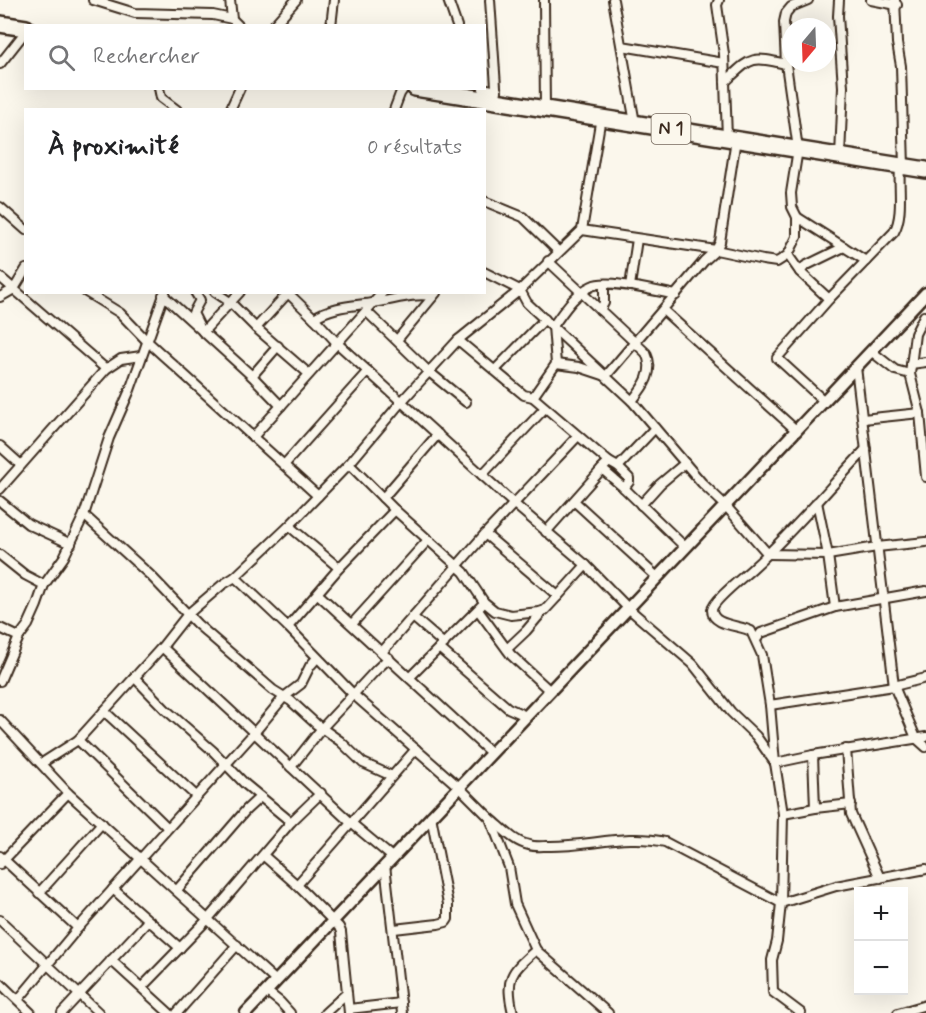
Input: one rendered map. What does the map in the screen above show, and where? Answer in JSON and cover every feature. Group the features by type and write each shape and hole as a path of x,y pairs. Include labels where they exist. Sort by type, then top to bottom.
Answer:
{"highway":[{"path":"0,24 24,29"},
{"name":"N 1","path":"430,90 926,170"}],"street":[{"path":"93,0 135,14 213,15 232,19 237,24"},
{"path":"230,0 232,19"},
{"path":"275,24 296,0"},
{"path":"331,24 334,0"},
{"path":"448,0 456,24"},
{"path":"488,98 490,0"},
{"path":"544,0 545,108"},
{"path":"613,0 635,123"},
{"path":"606,376 704,261 716,250 720,242 731,139 724,54 717,5 719,0"},
{"path":"785,18 791,8 808,0"},
{"path":"839,0 843,87 840,156"},
{"path":"824,401 777,358 897,226 902,167 896,2 872,0"},
{"path":"0,64 24,32"},
{"path":"622,46 724,63"},
{"path":"725,82 743,64 757,58 782,63"},
{"path":"582,230 716,250 777,262 788,255 797,237 797,217 792,207 790,193 798,150 787,72"},
{"path":"159,90 161,98 174,108"},
{"path":"231,108 239,90"},
{"path":"395,108 402,90"},
{"path":"42,764 78,740 162,647 188,614 235,577 289,526 349,464 458,340 520,290 582,230 601,117"},
{"path":"486,202 523,217 558,251"},
{"path":"0,207 24,228"},
{"path":"797,217 866,261"},
{"path":"630,286 637,239"},
{"path":"800,272 805,266 843,246"},
{"path":"788,255 800,272 829,299"},
{"path":"548,261 636,341 646,353 650,361 645,385 632,401"},
{"path":"0,297 14,289 24,272"},
{"path":"486,273 520,290 528,303 632,401 702,483 725,505 768,554 828,555 926,542"},
{"path":"0,277 106,369"},
{"path":"533,397 556,364 553,327 581,293 597,284 604,284 630,286 676,295"},
{"path":"600,310 604,303 604,284"},
{"path":"246,1013 926,293"},
{"path":"90,294 120,313 147,341 318,496"},
{"path":"0,681 44,585 71,544 84,515 109,438 130,390 164,294 281,406"},
{"path":"196,294 200,300 193,313 202,331"},
{"path":"218,294 230,302 309,374"},
{"path":"202,331 238,294"},
{"path":"256,328 286,294"},
{"path":"288,294 338,344 586,566 628,608 666,638 693,664 732,712 756,736 775,763"},
{"path":"253,437 381,294"},
{"path":"314,318 331,309 417,294 435,294"},
{"path":"396,340 435,294"},
{"path":"914,306 925,317 915,334 910,374 920,412 926,477"},
{"path":"663,310 797,431"},
{"path":"367,312 429,371 466,402"},
{"path":"495,370 545,319"},
{"path":"458,340 524,395 533,397 609,462 618,467 629,478 624,488"},
{"path":"252,376 278,346"},
{"path":"871,351 894,370 910,374"},
{"path":"0,489 106,369 121,359 141,356"},
{"path":"911,364 926,362"},
{"path":"556,364 606,376"},
{"path":"856,367 894,686 916,738 926,747"},
{"path":"284,465 368,371"},
{"path":"482,475 545,408"},
{"path":"862,419 920,412"},
{"path":"618,467 656,428"},
{"path":"382,498 438,434"},
{"path":"382,652 513,503 578,436"},
{"path":"0,446 21,465"},
{"path":"801,1013 773,992 772,960 777,940 781,903 783,814 762,655 756,640 748,629 720,621 714,616 712,609 723,595 768,554 866,449"},
{"path":"546,531 609,462"},
{"path":"641,505 660,484 686,463"},
{"path":"349,464 382,498 464,572 484,602 495,611 510,615 545,610"},
{"path":"602,470 685,547"},
{"path":"0,501 28,524 53,538 71,544"},
{"path":"574,501 657,577"},
{"path":"817,502 828,555 835,607"},
{"path":"288,627 339,568 395,510"},
{"path":"84,515 151,576 188,614 273,690 340,741 363,763 392,776"},
{"path":"289,526 339,568"},
{"path":"485,534 558,596"},
{"path":"352,624 428,540"},
{"path":"0,555 25,575 44,585"},
{"path":"507,649 586,566"},
{"path":"235,577 354,694 459,787 490,818 515,839 529,845 568,847 619,839 648,838 664,842 781,903 836,886 926,869"},
{"path":"756,640 761,633 835,607 926,591"},
{"path":"318,594 491,753"},
{"path":"410,677 484,602"},
{"path":"478,610 507,649 550,691"},
{"path":"414,618 508,708 526,716"},
{"path":"0,628 19,637"},
{"path":"162,647 321,793 388,862 402,1013"},
{"path":"18,1000 78,928 284,697 301,684 317,658"},
{"path":"291,767 322,728 389,658"},
{"path":"134,677 165,709 226,763 245,784 291,822"},
{"path":"770,705 894,686 926,678"},
{"path":"104,711 196,796"},
{"path":"0,720 68,793 276,981"},
{"path":"775,763 926,736"},
{"path":"78,740 168,828"},
{"path":"297,885 416,749"},
{"path":"846,750 851,814 880,878"},
{"path":"813,755 815,808"},
{"path":"68,793 2,860 78,928"},
{"path":"142,987 208,919 291,822 321,793"},
{"path":"177,890 260,797"},
{"path":"783,814 850,804"},
{"path":"394,929 438,924 448,919 448,904 432,816"},
{"path":"490,818 509,867 515,904 536,950 608,1013"},
{"path":"39,893 102,823"},
{"path":"264,856 297,885 341,932 349,1011 401,1003"},
{"path":"113,889 180,948"},
{"path":"0,920 99,1013"},
{"path":"62,1013 148,921"},
{"path":"177,1013 237,945"},
{"path":"513,1013 508,992 509,983 521,964 536,950"},
{"path":"111,960 170,1013"},
{"path":"0,983 31,1013"},
{"path":"266,991 290,1013"},
{"path":"325,1013 346,993"},
{"path":"898,1013 926,1005"}]}
